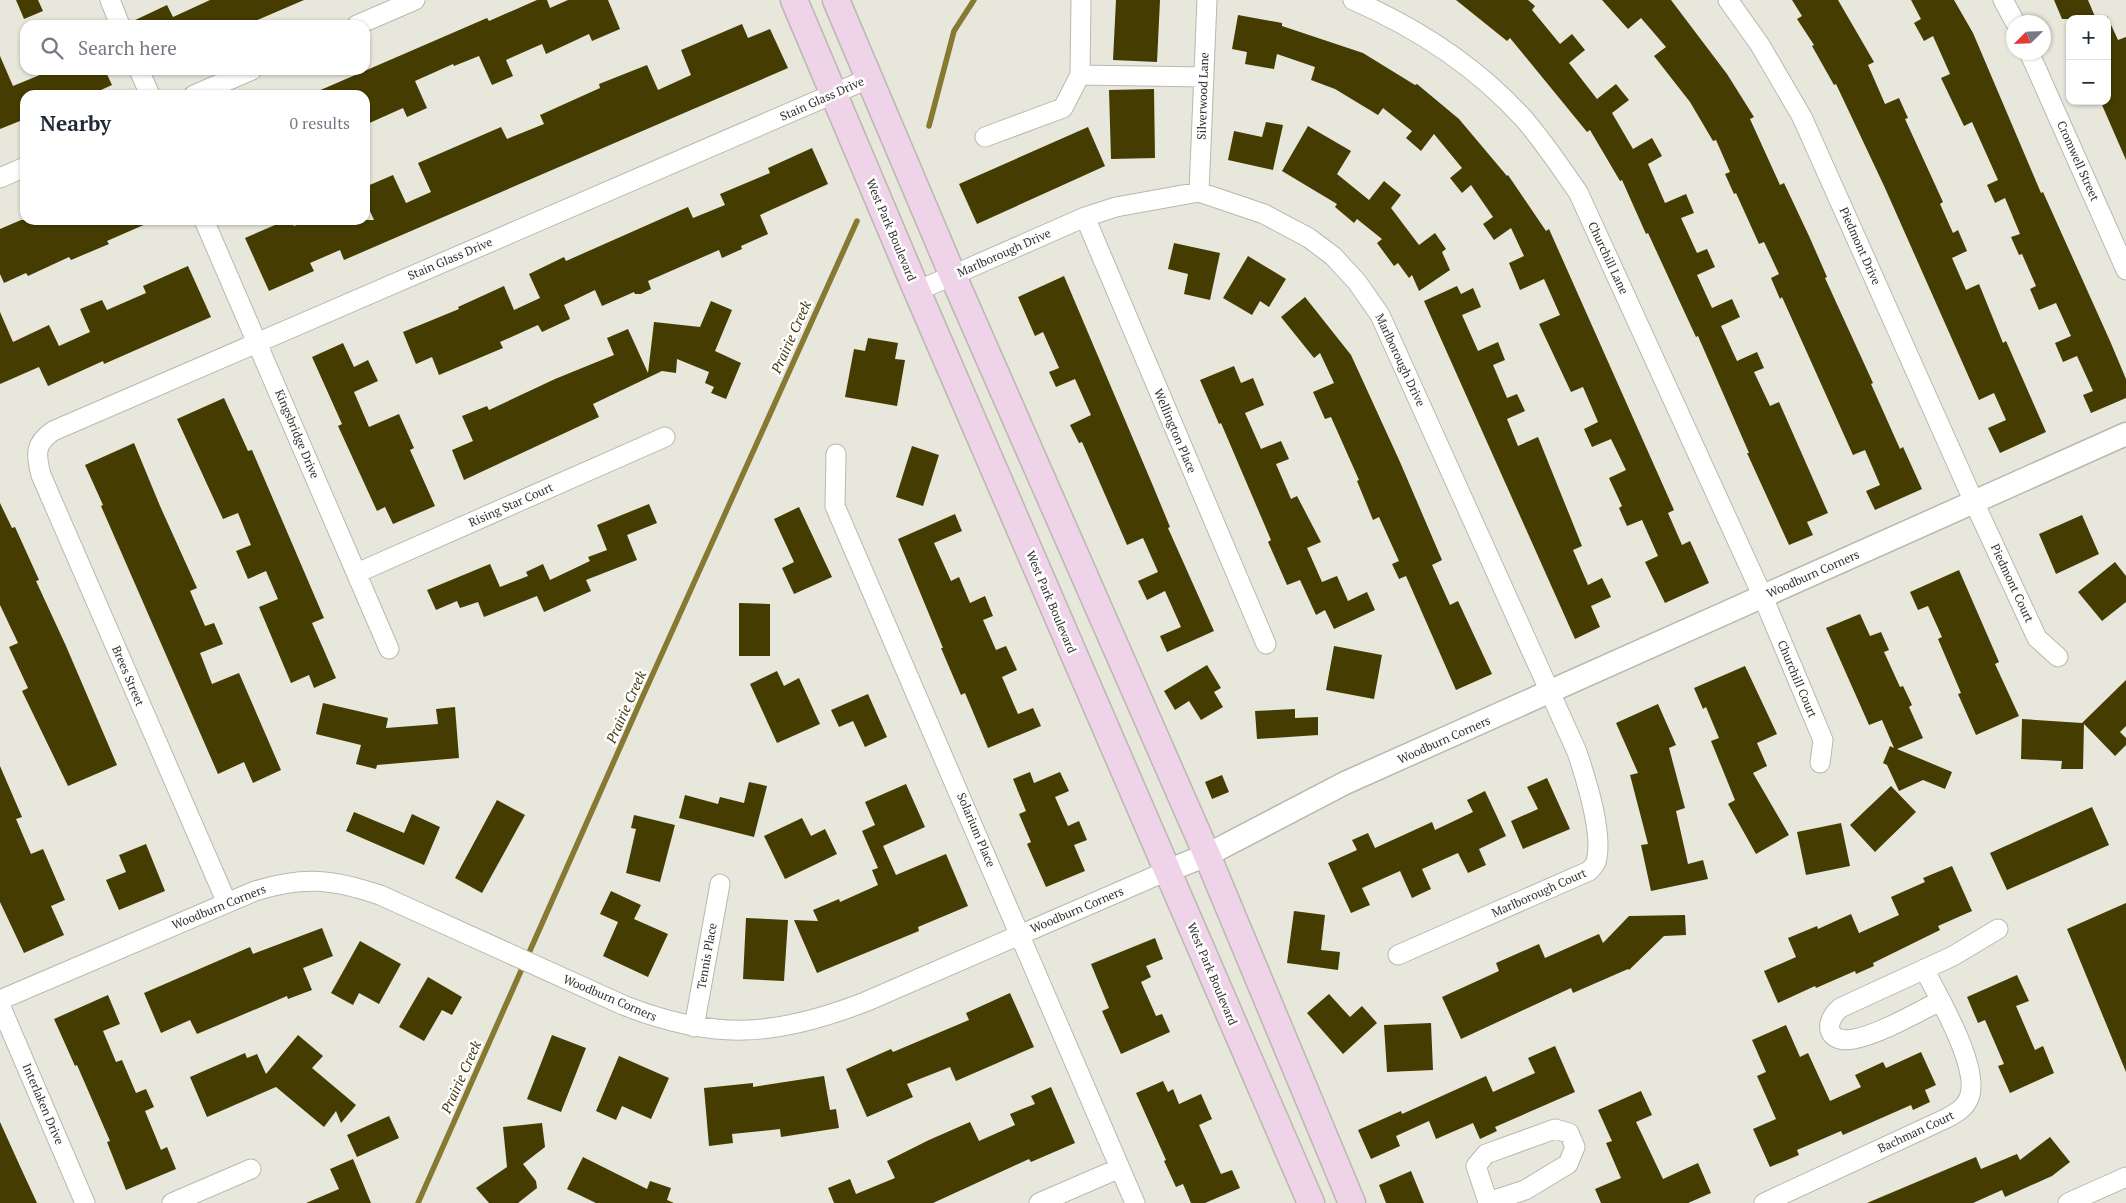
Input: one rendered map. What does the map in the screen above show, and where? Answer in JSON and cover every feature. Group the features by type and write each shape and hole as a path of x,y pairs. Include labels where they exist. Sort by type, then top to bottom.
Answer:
{"main road":[{"name":"West Park Boulevard","path":"794,0 917,291 1311,1203"},
{"path":"836,0 953,276 1206,856 1352,1203"}],"street":[{"path":"110,0 118,20"},
{"path":"369,20 415,0"},
{"path":"985,137 1063,108 1080,75 1081,0"},
{"name":"Silverwood Lane","path":"1199,192 1207,0"},
{"name":"Churchill Lane","path":"1354,0 1411,28 1436,43 1471,69 1523,118 1578,192 1763,597"},
{"name":"Piedmont Drive","path":"1728,0 1760,45 1802,117 1974,502"},
{"path":"2003,0 2010,15"},
{"name":"Cromwell Street","path":"2033,60 2126,270"},
{"path":"142,75 148,90"},
{"path":"206,90 240,75"},
{"path":"1080,75 1204,77"},
{"name":"Stain Glass Drive","path":"37,449 43,438 53,431 870,78"},
{"path":"0,178 20,170"},
{"name":"Marlborough Drive","path":"917,291 1085,218 1116,207 1199,192 1264,214 1303,234 1333,256 1370,299 1380,315 1550,692"},
{"name":"Wellington Place","path":"1085,218 1266,644"},
{"name":"Kingsbridge Drive","path":"206,225 389,649"},
{"name":"Woodburn Corners","path":"0,1000 227,903 282,883 305,880 328,881 354,886 380,895 638,1011 694,1028 758,1030 829,1016 1206,856 1345,784 2126,434"},
{"name":"Rising Star Court","path":"357,573 665,438"},
{"name":"Brees Street","path":"37,449 37,461 41,475 227,903"},
{"name":"Solarium Place","path":"836,454 835,506 1021,934 1135,1203"},
{"name":"Piedmont Court","path":"1974,502 2037,638 2058,657"},
{"name":"Churchill Court","path":"1763,597 1823,740 1820,763"},
{"name":"Marlborough Court","path":"1398,955 1572,880 1589,871 1596,863 1597,836 1590,791 1577,752 1550,692"},
{"name":"Tennis Place","path":"694,1028 720,884"},
{"path":"1940,1001 1855,1039 1845,1040 1837,1038 1831,1033 1829,1024 1832,1015 1840,1008 1953,956 1998,929"},
{"name":"Bachman Court","path":"1764,1203 1947,1118 1959,1112 1967,1102 1970,1096 1969,1067 1924,969"},
{"name":"Interlaken Drive","path":"0,1005 85,1203"},
{"path":"1555,1129 1568,1133 1575,1147 1568,1164 1525,1190 1489,1203 1476,1166 1486,1154 1555,1129"},
{"path":"1039,1203 1120,1168"},
{"path":"172,1203 251,1169"},
{"path":"2068,1203 2092,1198 2126,1178"}],"building":[{"path":"16,0 38,0 43,11 24,19"},
{"path":"210,0 304,0 258,20 135,20 167,5 173,17"},
{"path":"537,0 547,0 550,8 568,0 608,0 620,29 592,41 589,34 546,54 542,44 506,60 513,76 492,85 479,56 454,66 453,64 415,81 427,108 407,117 403,108 370,123 370,90 321,90 355,75 370,75 370,69 487,18 489,21"},
{"path":"1116,0 1160,0 1157,62 1113,60"},
{"path":"1456,0 1528,0 1535,6 1532,10 1560,44 1572,34 1585,50 1569,63 1597,99 1616,84 1629,100 1612,113 1633,149 1652,138 1662,156 1648,164 1665,203 1686,194 1694,213 1681,218 1697,253 1707,249 1715,267 1697,275 1712,308 1732,299 1740,317 1721,326 1737,361 1757,352 1764,368 1754,372 1770,406 1779,402 1828,513 1807,522 1813,535 1789,545 1747,453 1749,453 1698,336 1696,337 1622,180 1620,181 1590,130 1587,132 1510,38 1507,41"},
{"path":"1602,0 1671,0 1727,74 1754,117 1750,119 1780,185 1784,183 1809,236 1827,277 1825,278 1873,383 1871,384 1900,449 1903,447 1922,489 1875,510 1866,491 1880,485 1865,450 1853,455 1782,297 1780,299 1771,278 1779,274 1764,242 1759,244 1736,193 1734,194 1725,174 1730,172 1716,140 1713,141 1690,102 1654,56 1666,47 1641,18 1628,29"},
{"path":"1792,0 1838,0 1874,62 1868,65 1885,104 1899,98 1908,118 1905,119 1943,202 1940,204 1953,233 1958,230 1967,251 1952,258 1966,290 1979,284 2003,343 2006,341 2046,432 2000,453 1988,428 2006,420 1994,393 1979,400 1885,188 1836,84 1834,85 1812,46 1814,45 1797,19 1802,16"},
{"path":"1911,0 1954,0 1973,33 2041,193 2043,192 2126,379 2126,398 2091,413 2083,395 2093,391 2077,356 2063,362 2055,343 2071,336 2056,303 2039,310 2030,289 2036,286 2022,254 2019,255 2011,237 2020,234 2005,198 1995,203 1987,185 1998,180 1972,122 1964,126 1941,78 1950,74 1933,36 1924,41 1914,23 1921,19"},
{"path":"2054,0 2088,0 2094,15 2066,15 2066,19 2062,19"},
{"path":"1238,15 1282,23 1282,26 1363,53 1415,85 1417,84 1459,119 1508,175 1546,231 1549,229 1674,510 1668,513 1682,545 1690,541 1709,583 1665,603 1645,562 1658,556 1642,520 1627,526 1619,508 1622,506 1609,478 1626,470 1611,439 1592,447 1584,429 1598,422 1583,387 1571,392 1539,324 1560,315 1544,279 1520,290 1509,263 1524,256 1511,228 1494,240 1483,224 1493,217 1471,185 1462,193 1450,178 1462,168 1434,134 1421,151 1406,138 1412,131 1383,108 1378,115 1335,89 1311,80 1315,67 1277,54 1274,69 1245,64 1247,52 1232,49"},
{"path":"742,24 748,38 770,29 788,68 344,260 340,250 310,263 314,271 269,291 245,238 275,225 370,225 370,220 374,220 370,211 370,185 393,175 406,203 431,192 418,163 501,127 507,139 544,124 540,115 600,88 599,84 647,65 658,90 691,75 681,50"},
{"path":"2111,25 2118,40 2126,37 2126,160 2102,105 2111,105"},
{"path":"0,56 13,86 40,75 107,75 112,85 101,90 20,90 20,121 0,129"},
{"path":"1154,89 1155,158 1111,159 1109,90"},
{"path":"1266,122 1283,125 1273,170 1228,160 1234,131 1262,137"},
{"path":"1308,126 1351,151 1337,174 1369,200 1384,181 1401,195 1391,208 1419,245 1435,233 1446,249 1442,252 1450,270 1419,291 1412,275 1409,278 1398,263 1394,266 1377,243 1382,239 1357,219 1354,223 1335,207 1337,204 1282,171"},
{"path":"1088,127 1105,166 977,224 959,184"},
{"path":"812,148 828,184 760,215 768,234 741,246 742,249 722,258 719,250 648,281 651,289 641,294 635,294 634,292 602,306 595,290 564,305 570,319 542,332 538,325 500,342 503,348 439,375 432,357 416,364 403,332 459,309 458,307 504,286 514,310 540,298 529,274 564,257 566,261 688,207 693,218 725,205 720,194 770,173 768,168"},
{"path":"20,220 20,225 144,225 107,241 109,244 71,260 69,257 28,276 26,273 4,283 0,274 0,229"},
{"path":"1174,243 1220,253 1210,300 1184,294 1188,274 1168,269"},
{"path":"1248,256 1286,279 1269,307 1260,301 1252,315 1223,298"},
{"path":"188,266 211,317 104,364 103,361 48,386 39,367 0,384 0,312 13,342 49,325 59,346 90,332 80,309 102,300 107,310 146,293 143,286"},
{"path":"1064,276 1170,527 1168,528 1214,631 1167,652 1160,636 1181,627 1165,591 1147,600 1138,581 1158,572 1143,538 1127,545 1082,442 1079,443 1070,425 1091,415 1075,379 1056,387 1049,372 1059,368 1043,332 1035,336 1018,297"},
{"path":"1457,286 1461,294 1473,288 1481,307 1462,315 1478,351 1498,342 1505,360 1493,365 1507,398 1517,394 1525,411 1507,419 1518,446 1538,437 1582,546 1573,550 1588,585 1602,578 1611,597 1591,606 1600,627 1575,639 1424,301"},
{"path":"1305,297 1351,355 1442,560 1432,565 1450,605 1458,601 1492,674 1456,690 1406,576 1399,579 1392,564 1399,561 1379,517 1373,520 1357,481 1359,480 1331,417 1325,419 1313,392 1334,383 1320,353 1314,358 1281,317"},
{"path":"711,301 732,310 715,351 741,363 726,399 711,393 714,387 705,383 709,372 677,359 676,373 662,371 593,404 599,417 464,480 452,450 473,441 462,416 487,406 489,410 555,379 614,355 607,338 628,329 648,373 654,322 700,327"},
{"path":"868,338 898,343 895,359 905,360 897,406 845,397 854,349 865,351"},
{"path":"343,343 354,367 368,360 378,381 354,392 369,427 399,414 414,448 410,450 435,506 393,524 385,507 377,511 338,426 342,424 312,357"},
{"path":"1234,366 1241,383 1253,378 1264,405 1245,413 1261,449 1281,441 1289,459 1276,464 1291,499 1297,496 1321,542 1307,548 1322,582 1337,576 1348,601 1367,592 1375,610 1334,629 1325,610 1316,615 1300,580 1287,585 1268,542 1271,540 1221,423 1219,424 1200,380"},
{"path":"224,398 248,451 252,450 324,618 312,623 336,678 314,688 309,675 291,683 259,607 278,599 266,571 248,579 236,551 251,545 238,513 223,519 177,419"},
{"path":"134,443 197,588 190,591 205,626 214,623 223,644 200,653 212,684 239,673 281,770 253,783 244,762 218,774 101,506 103,505 85,465"},
{"path":"912,446 939,455 923,506 896,497"},
{"path":"0,503 12,528 15,527 39,580 36,581 117,765 68,786 22,691 28,688 9,647 18,643 0,605"},
{"path":"649,504 657,523 627,535 637,560 586,580 591,591 544,612 537,596 484,617 478,602 460,608 457,601 436,610 427,590 490,564 500,587 528,576 526,572 543,564 550,580 590,561 588,557 607,550 597,525"},
{"path":"799,507 832,577 794,594 782,568 794,562 774,519"},
{"path":"955,514 962,531 934,543 951,581 959,577 970,603 985,596 993,616 983,620 996,650 1006,646 1017,670 1002,677 1018,714 1033,708 1041,726 988,748 965,693 961,695 898,539"},
{"path":"2082,515 2099,554 2056,574 2039,534"},
{"path":"2115,562 2126,576 2126,602 2102,621 2078,592"},
{"path":"1959,570 1999,662 1995,664 2019,716 1976,735 1958,694 1961,693 1938,639 1942,637 1928,606 1918,610 1910,592"},
{"path":"739,603 770,604 770,656 739,656"},
{"path":"1860,614 1870,636 1881,632 1889,650 1884,652 1900,687 1903,686 1912,705 1909,707 1923,738 1897,749 1952,772 1945,789 1923,780 1899,791 1887,765 1883,763 1890,746 1894,748 1882,720 1869,725 1826,628"},
{"path":"1334,646 1382,655 1374,699 1326,690"},
{"path":"1207,665 1221,688 1214,692 1223,707 1201,720 1189,701 1175,710 1164,691"},
{"path":"1745,666 1777,734 1757,743 1767,766 1753,773 1789,835 1756,854 1728,804 1735,800 1711,741 1719,738 1706,707 1703,709 1694,688"},
{"path":"777,671 784,686 799,678 820,724 777,743 750,684"},
{"path":"2126,680 2126,726 2120,732 2126,738 2126,745 2115,756 2084,724 2083,769 2061,769 2062,761 2021,759 2022,719 2082,723"},
{"path":"868,694 887,737 865,747 853,721 839,727 831,710"},
{"path":"323,703 388,718 386,728 438,724 436,709 455,707 459,758 377,765 376,769 356,764 361,745 316,734"},
{"path":"1658,704 1676,745 1669,748 1685,808 1676,811 1688,864 1703,860 1708,879 1651,891 1641,845 1648,844 1630,775 1638,773 1616,723"},
{"path":"1295,709 1295,718 1318,717 1318,735 1257,739 1255,711"},
{"path":"0,766 22,817 16,819 31,854 43,849 65,900 51,906 64,935 24,953 0,902"},
{"path":"1030,772 1034,783 1060,772 1069,791 1055,797 1068,826 1079,821 1087,840 1074,845 1085,871 1046,887 1027,844 1031,842 1019,814 1026,811 1013,779"},
{"path":"1222,775 1229,792 1212,799 1205,782"},
{"path":"1547,778 1570,829 1523,849 1511,821 1538,809 1527,787"},
{"path":"749,782 767,786 754,837 679,818 685,795 718,804 720,797 744,803"},
{"path":"906,784 925,827 883,846 896,875 946,854 968,906 918,927 919,931 817,973 794,920 818,921 813,910 839,899 840,902 878,885 872,870 878,868 862,831 875,825 865,802"},
{"path":"1891,786 1916,812 1875,852 1850,825"},
{"path":"1485,791 1506,836 1479,849 1486,865 1468,873 1458,853 1422,869 1431,889 1412,898 1400,871 1362,888 1370,905 1351,913 1328,863 1357,850 1352,840 1368,833 1375,848 1432,822 1435,830 1473,812 1467,800"},
{"path":"497,800 525,815 482,893 455,878"},
{"path":"2092,807 2109,845 2007,890 1990,853"},
{"path":"354,812 404,833 412,814 440,827 424,865 346,831"},
{"path":"634,815 675,825 660,882 626,873 636,829 631,828"},
{"path":"802,818 811,836 825,829 837,854 785,879 764,836"},
{"path":"1841,823 1850,866 1806,875 1797,832"},
{"path":"146,844 165,891 119,910 106,880 126,872 119,855"},
{"path":"1952,866 1972,911 1938,926 1940,930 1873,963 1874,966 1856,974 1855,971 1816,988 1815,986 1778,1003 1764,971 1796,957 1788,938 1817,926 1818,929 1851,914 1859,933 1899,915 1891,897 1925,882 1923,878"},
{"path":"611,891 641,905 634,919 668,934 648,977 603,956 618,922 600,914"},
{"path":"2126,903 2126,1072 2067,929"},
{"path":"1294,911 1325,915 1321,950 1340,952 1338,970 1287,963"},
{"path":"1685,915 1686,935 1664,936 1629,970 1573,993 1571,988 1461,1039 1442,997 1499,971 1496,963 1539,944 1545,958 1599,934 1603,943 1629,916"},
{"path":"746,918 788,920 784,981 743,979"},
{"path":"322,928 333,956 303,968 312,990 288,999 287,996 197,1034 190,1020 161,1033 144,993 250,947 253,954"},
{"path":"1155,938 1163,959 1146,966 1151,977 1141,982 1156,1016 1162,1014 1170,1032 1121,1054 1102,1011 1109,1008 1091,964"},
{"path":"360,941 401,964 379,1004 359,993 353,1005 331,993"},
{"path":"2017,975 2029,1001 2016,1006 2035,1050 2043,1046 2054,1073 2010,1093 1998,1066 2004,1064 1985,1020 1978,1023 1967,997"},
{"path":"428,977 462,997 452,1015 442,1010 424,1041 399,1027"},
{"path":"1010,993 1034,1047 956,1081 950,1067 907,1084 913,1097 867,1117 846,1069 891,1049 893,1052 969,1020 966,1013"},
{"path":"1329,994 1350,1017 1362,1006 1377,1023 1343,1054 1307,1013"},
{"path":"108,995 120,1024 103,1031 116,1062 122,1060 136,1093 146,1089 154,1107 145,1111 161,1150 167,1147 176,1169 126,1190 107,1142 110,1141 77,1065 75,1066 54,1019"},
{"path":"1431,1023 1433,1070 1387,1072 1384,1025"},
{"path":"1786,1025 1800,1057 1808,1053 1830,1101 1861,1087 1855,1075 1883,1062 1886,1068 1921,1052 1936,1085 1925,1090 1930,1102 1913,1110 1911,1105 1843,1135 1841,1131 1797,1150 1799,1155 1770,1167 1753,1129 1776,1119 1757,1076 1766,1072 1752,1040"},
{"path":"298,1035 323,1056 312,1068 356,1105 341,1123 336,1111 324,1127 276,1087 207,1117 190,1077 245,1053 247,1058 257,1054 266,1074"},
{"path":"552,1035 586,1048 561,1112 527,1099"},
{"path":"1555,1046 1575,1092 1495,1127 1497,1131 1480,1139 1473,1123 1436,1139 1429,1121 1396,1136 1400,1146 1371,1159 1358,1130 1401,1111 1402,1114 1486,1076 1493,1092 1535,1073 1528,1058"},
{"path":"619,1056 669,1078 651,1119 622,1106 616,1120 596,1111"},
{"path":"824,1076 830,1110 836,1109 839,1128 781,1137 780,1129 732,1134 733,1143 709,1146 704,1088 753,1083 753,1087"},
{"path":"1163,1081 1168,1092 1173,1089 1179,1104 1201,1094 1212,1119 1199,1125 1221,1174 1232,1170 1240,1188 1205,1203 1191,1203 1183,1184 1176,1187 1136,1093"},
{"path":"1051,1087 1075,1143 1031,1162 1029,1159 933,1203 834,1203 828,1188 850,1179 856,1194 895,1178 887,1161 970,1122 979,1141 1015,1125 1010,1114 1035,1104 1031,1096"},
{"path":"1641,1091 1652,1115 1636,1122 1663,1179 1698,1163 1711,1193 1688,1203 1601,1203 1595,1189 1621,1178 1606,1143 1612,1141 1598,1110"},
{"path":"389,1116 399,1138 357,1157 347,1135"},
{"path":"0,1122 19,1164 37,1203 0,1203"},
{"path":"542,1123 545,1147 523,1164 536,1181 537,1188 518,1203 489,1203 476,1188 507,1167 503,1127"},
{"path":"2050,1137 2070,1162 2052,1176 2005,1197 2002,1190 1973,1203 1867,1203 1976,1157 1981,1169 2017,1154 2020,1160"},
{"path":"583,1157 647,1189 650,1181 671,1188 667,1200 674,1203 596,1203 567,1189"},
{"path":"353,1159 371,1203 306,1203 339,1189 330,1169"},
{"path":"1411,1171 1424,1203 1386,1203 1379,1185"}],"waterway":[{"name":"Prairie Creek","path":"929,126 954,31 974,0"},
{"name":"Prairie Creek","path":"418,1203 642,698 857,221"}]}
